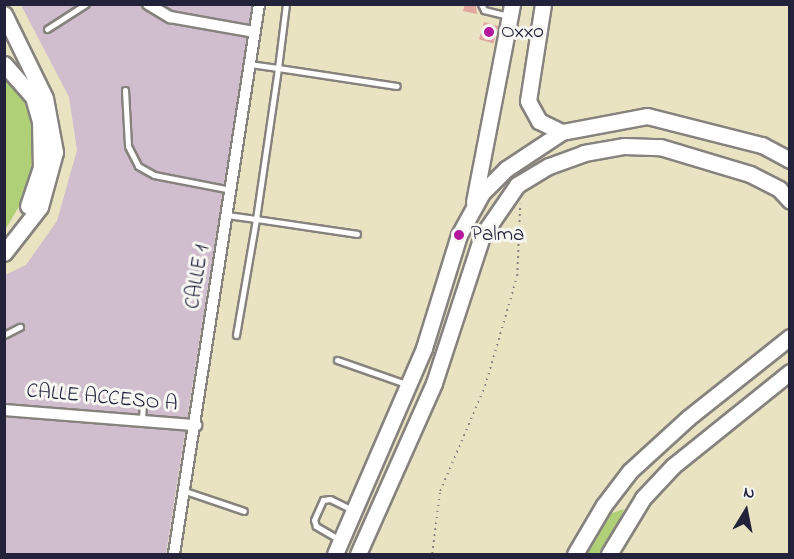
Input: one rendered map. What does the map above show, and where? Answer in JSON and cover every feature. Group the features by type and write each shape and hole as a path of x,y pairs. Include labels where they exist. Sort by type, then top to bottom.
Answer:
{"main road":[{"path":"543,4 528,101 539,121 562,132"},
{"path":"338,548 409,385 447,268 472,210 511,10"},
{"path":"4,14 45,98 55,152 40,207 4,253"},
{"path":"4,64 33,97 42,144 34,195 4,240"},
{"path":"472,210 506,169 562,132 647,117 762,145 789,160"},
{"path":"358,555 434,383 482,236 518,185 549,166 584,153 624,146 660,147 750,174 779,189 789,201"},
{"path":"575,555 603,505 630,471 688,418 789,337"},
{"path":"609,555 643,498 673,466 789,372"},
{"path":"355,511 374,519"}],"street":[{"path":"148,4 170,17 254,32"},
{"name":"CALLE 1","path":"174,555 196,425 259,4"},
{"name":"CALLE ACCESO A","path":"4,410 196,425"}],"lane":[{"path":"47,28 86,4"},
{"path":"236,335 256,219 286,4"},
{"path":"481,4 484,10 511,10"},
{"path":"250,64 397,86"},
{"path":"125,90 128,146 138,166 154,175 231,190"},
{"path":"227,215 357,234"},
{"path":"4,335 20,327"},
{"path":"337,360 409,385"},
{"path":"112,396 137,397 143,401 142,421"},
{"path":"185,491 244,511"},
{"path":"338,548 316,526 314,520 323,500 330,499 355,511"}],"path":[{"path":"432,555 440,491 485,386 517,276 520,236 518,185"}],"shaded area":[{"path":"21,5 252,5 166,554 5,554 5,275 26,265 57,221 77,150 69,97"}],"green space":[{"path":"5,81 18,86 34,128 30,188 5,230"},
{"path":"624,509 608,554 585,554 606,515"}],"building":[{"path":"465,4 476,4 477,14 463,11"},
{"path":"484,22 498,26 493,43 479,39"}],"place":[{"name":"Oxxo","path":"489,32"},
{"name":"Palma","path":"459,235"}]}
